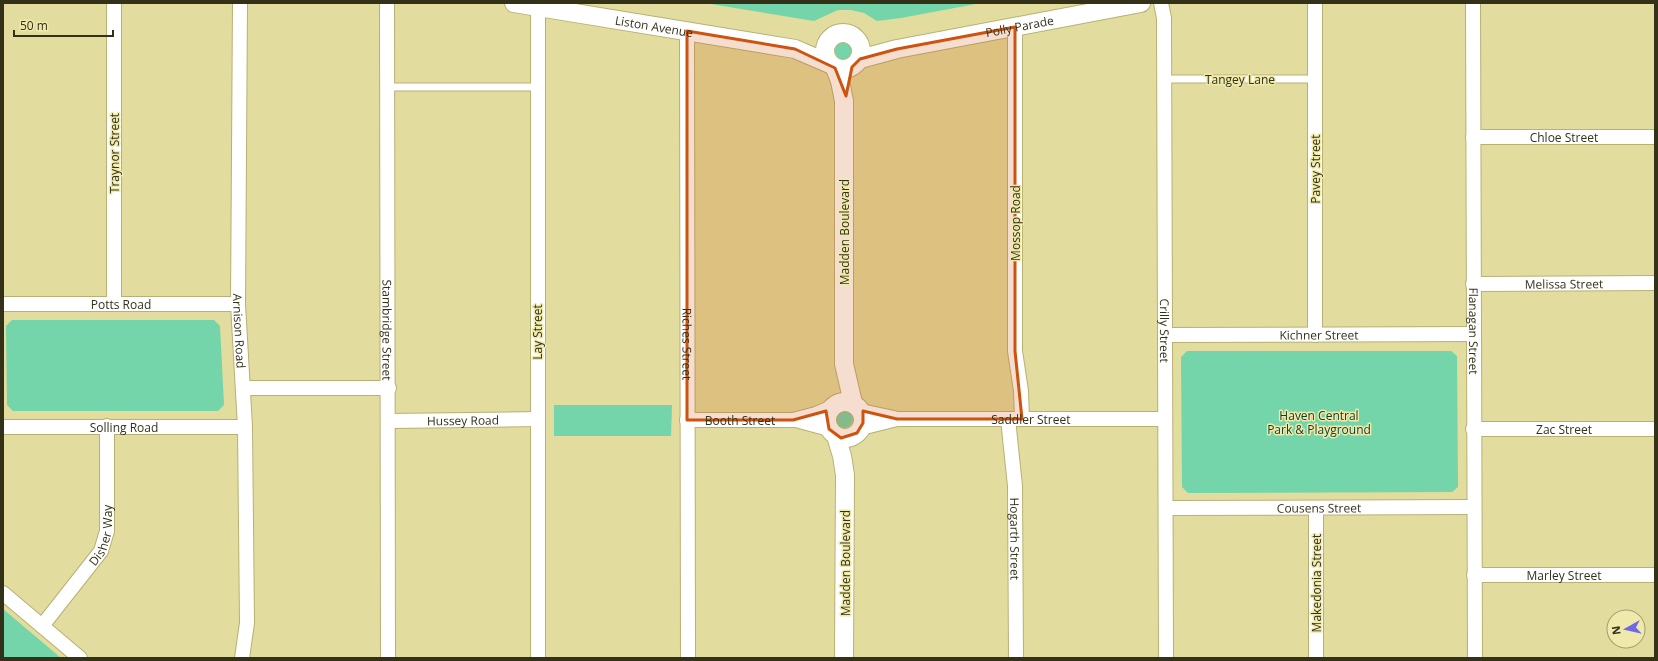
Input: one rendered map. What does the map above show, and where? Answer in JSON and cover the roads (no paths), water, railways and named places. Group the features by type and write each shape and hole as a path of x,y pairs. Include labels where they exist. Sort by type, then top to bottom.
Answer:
{"street":[{"name":"Traynor Street","path":"114,3 114,303"},
{"name":"Arnison Road","path":"240,3 238,304 245,427 247,623 242,658"},
{"name":"Stambridge Street","path":"387,3 389,388 388,658"},
{"name":"Liston Avenue","path":"514,3 795,49 844,64"},
{"name":"Polly Parade","path":"844,64 897,49 1141,3"},
{"name":"Crilly Street","path":"1161,3 1164,18 1166,658"},
{"name":"Pavey Street","path":"1315,3 1315,335"},
{"name":"Flanagan Street","path":"1473,3 1474,658"},
{"name":"Lay Street","path":"538,7 538,658"},
{"name":"Mossop Road","path":"1015,27 1015,351 1021,391 1015,419"},
{"name":"Riches Street","path":"687,31 688,658"},
{"name":"Liston Avenue","path":"795,49 815,46 828,41 838,34 844,33 856,38"},
{"name":"Polly Parade","path":"856,38 877,46 897,49"},
{"path":"828,41 825,53 827,59 844,64 861,47 856,38"},
{"name":"Madden Boulevard","path":"844,64 840,80 844,101 845,419 842,456 845,476 845,655"},
{"name":"Chloe Street","path":"1473,137 1655,137"},
{"name":"Melissa Street","path":"1473,284 1655,283"},
{"name":"Potts Road","path":"3,304 238,304"},
{"name":"Kichner Street","path":"1165,335 1473,334"},
{"path":"243,388 389,388"},
{"name":"Booth Street","path":"793,420 816,414 845,419"},
{"name":"Saddler Street","path":"845,419 1165,419"},
{"name":"Booth Street","path":"687,420 845,419"},
{"name":"Hogarth Street","path":"1015,419 1010,454 1015,486 1016,658"},
{"name":"Hussey Road","path":"389,421 538,420"},
{"name":"Disher Way","path":"42,626 101,551 107,531 107,426"},
{"name":"Solling Road","path":"3,427 245,427"},
{"name":"Zac Street","path":"1473,429 1655,429"},
{"name":"Cousens Street","path":"1166,508 1473,507"},
{"name":"Makedonia Street","path":"1316,508 1316,658"},
{"name":"Marley Street","path":"1474,575 1655,575"},
{"path":"3,593 80,658"}],"lane":[{"name":"Tangey Lane","path":"1164,79 1315,79"},
{"path":"387,87 537,87"}],"park label":[{"name":"Haven Central Park & Playground","path":"1319,422"}]}
